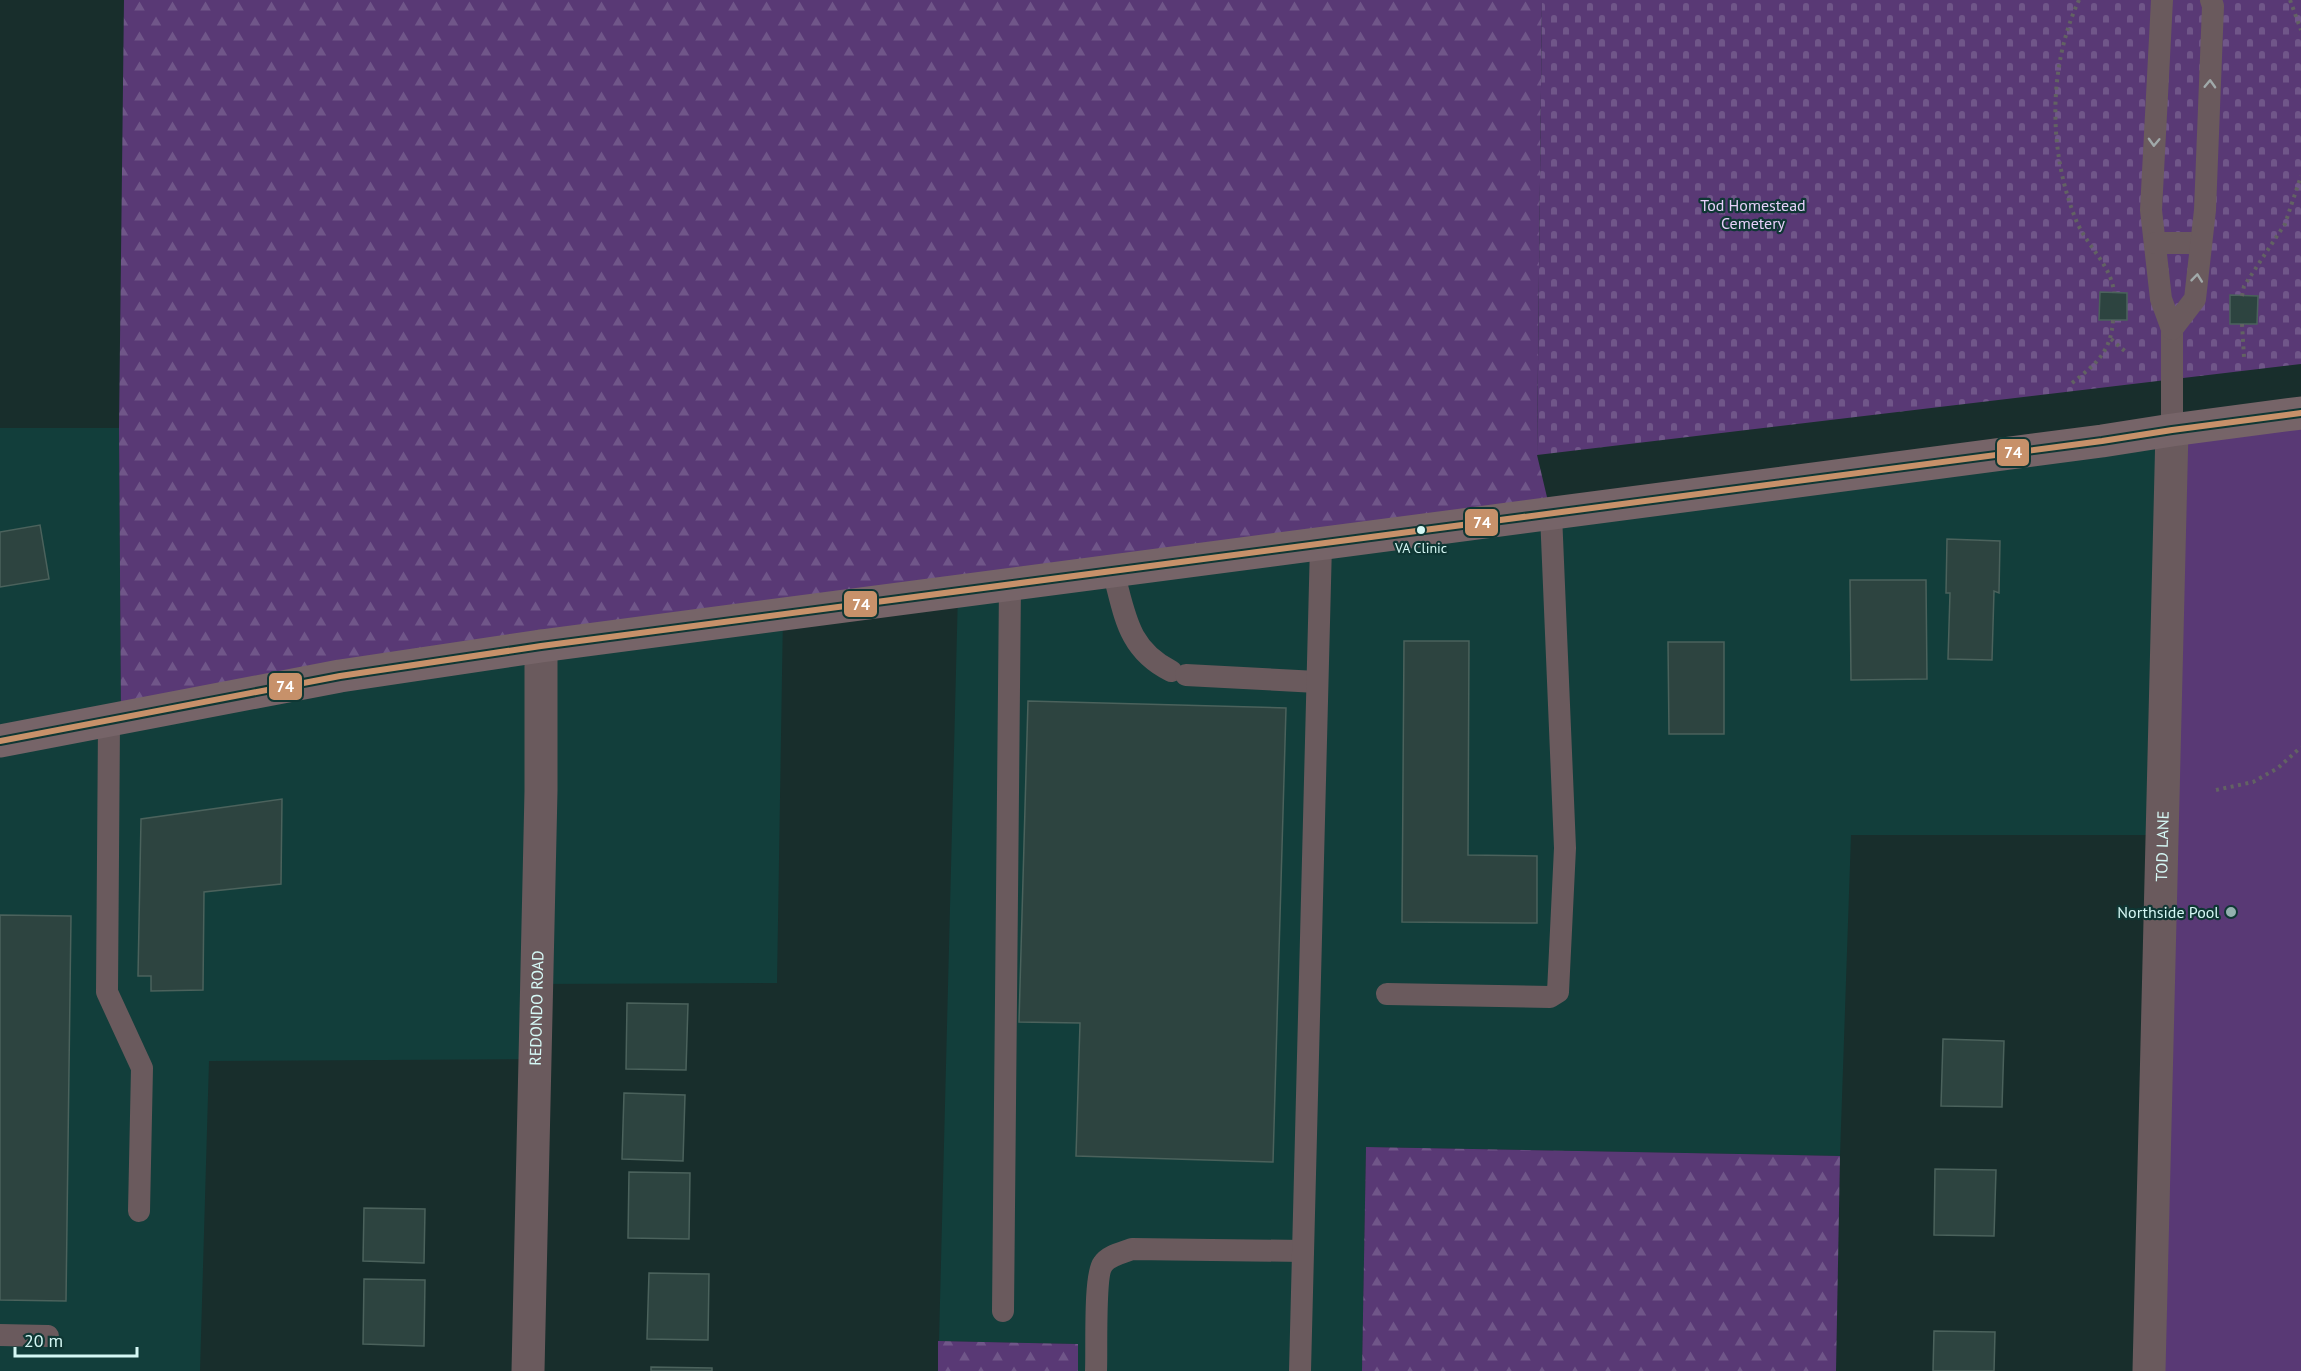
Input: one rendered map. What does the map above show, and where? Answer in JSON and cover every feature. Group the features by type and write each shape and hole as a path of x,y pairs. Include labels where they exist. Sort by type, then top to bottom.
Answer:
{"main road":[{"path":"0,741 109,722 340,676 542,646 2301,413"}],"street":[{"name":"TOD LANE","path":"2149,1371 2172,430"},
{"name":"REDONDO ROAD","path":"528,1371 541,802 542,646"}],"lane":[{"path":"2162,0 2151,210 2161,299 2172,328 2172,430"},
{"path":"2172,328 2195,299 2207,176 2213,6 2211,0"},
{"path":"2155,243 2201,243"},
{"path":"1387,994 1550,997 1558,992 1565,848 1551,514"},
{"path":"1300,1371 1321,544"},
{"path":"1113,571 1129,629 1141,650 1156,663 1179,673 1317,682"},
{"path":"1003,1311 1010,585"},
{"path":"109,722 107,992 142,1068 139,1211"},
{"path":"1096,1371 1098,1280 1101,1265 1110,1257 1132,1249 1304,1251"},
{"path":"0,1335 48,1336"}],"path":[{"path":"2079,0 2068,24 2060,57 2055,126 2065,187 2077,222 2109,275 2114,292"},
{"path":"2290,0 2301,30"},
{"path":"2241,296 2244,285 2285,224 2301,176"},
{"path":"2072,383 2095,364 2111,339 2113,320"},
{"path":"2242,324 2244,357"},
{"path":"2111,339 2127,353"},
{"path":"2216,790 2253,782 2278,768 2301,747"}],"shaded area":[{"path":"0,428 119,428 121,719 783,614 777,983 537,984 535,1059 209,1061 200,1371 0,1371"},
{"path":"2172,430 2162,835 1851,835 1840,1156 1366,1147 1362,1371 1078,1371 1078,1344 939,1341 958,592"}],"green space":[{"path":"124,0 1542,0 1537,455 1551,514 121,719 119,428"},
{"name":"Tod Homestead Cemetery","path":"1542,0 2301,0 2301,364 1537,455"},
{"name":"Northside Pool","path":"2301,413 2301,1371 2149,1371 2172,430"},
{"path":"1366,1147 1840,1156 1836,1371 1362,1371"},
{"path":"938,1341 1078,1344 1078,1371 938,1371"}],"building":[{"path":"2100,292 2127,293 2127,320 2099,320"},
{"path":"2230,295 2258,296 2257,324 2230,324"},
{"path":"40,525 49,579 0,587 0,532"},
{"path":"1947,539 2000,541 1999,593 1994,591 1992,660 1948,659 1950,593 1946,593"},
{"path":"1850,580 1926,580 1927,679 1851,680"},
{"path":"1404,641 1469,641 1468,855 1537,856 1537,923 1402,922"},
{"path":"1668,642 1724,642 1724,734 1669,734"},
{"path":"1028,701 1286,708 1273,1162 1076,1156 1080,1023 1019,1022"},
{"path":"282,799 281,884 204,892 203,990 151,991 151,976 138,976 141,819"},
{"path":"0,915 71,916 66,1301 0,1300"},
{"path":"627,1003 688,1004 686,1070 626,1069"},
{"path":"1943,1039 2004,1041 2002,1107 1941,1106"},
{"path":"624,1093 685,1095 683,1161 622,1159"},
{"path":"1935,1169 1996,1170 1994,1236 1934,1235"},
{"path":"629,1172 690,1173 689,1239 628,1238"},
{"path":"364,1208 425,1209 424,1263 363,1261"},
{"path":"649,1273 709,1274 708,1340 647,1339"},
{"path":"364,1279 425,1280 424,1346 363,1344"},
{"path":"1934,1331 1995,1332 1994,1371 1933,1371"},
{"path":"651,1367 712,1368 712,1371 651,1371"}],"transit line":[{"name":"74","path":"0,741 340,676 541,646 2301,413"}],"place":[{"name":"VA Clinic","path":"1421,530"},
{"name":"Northside Pool","path":"2231,912"}]}
